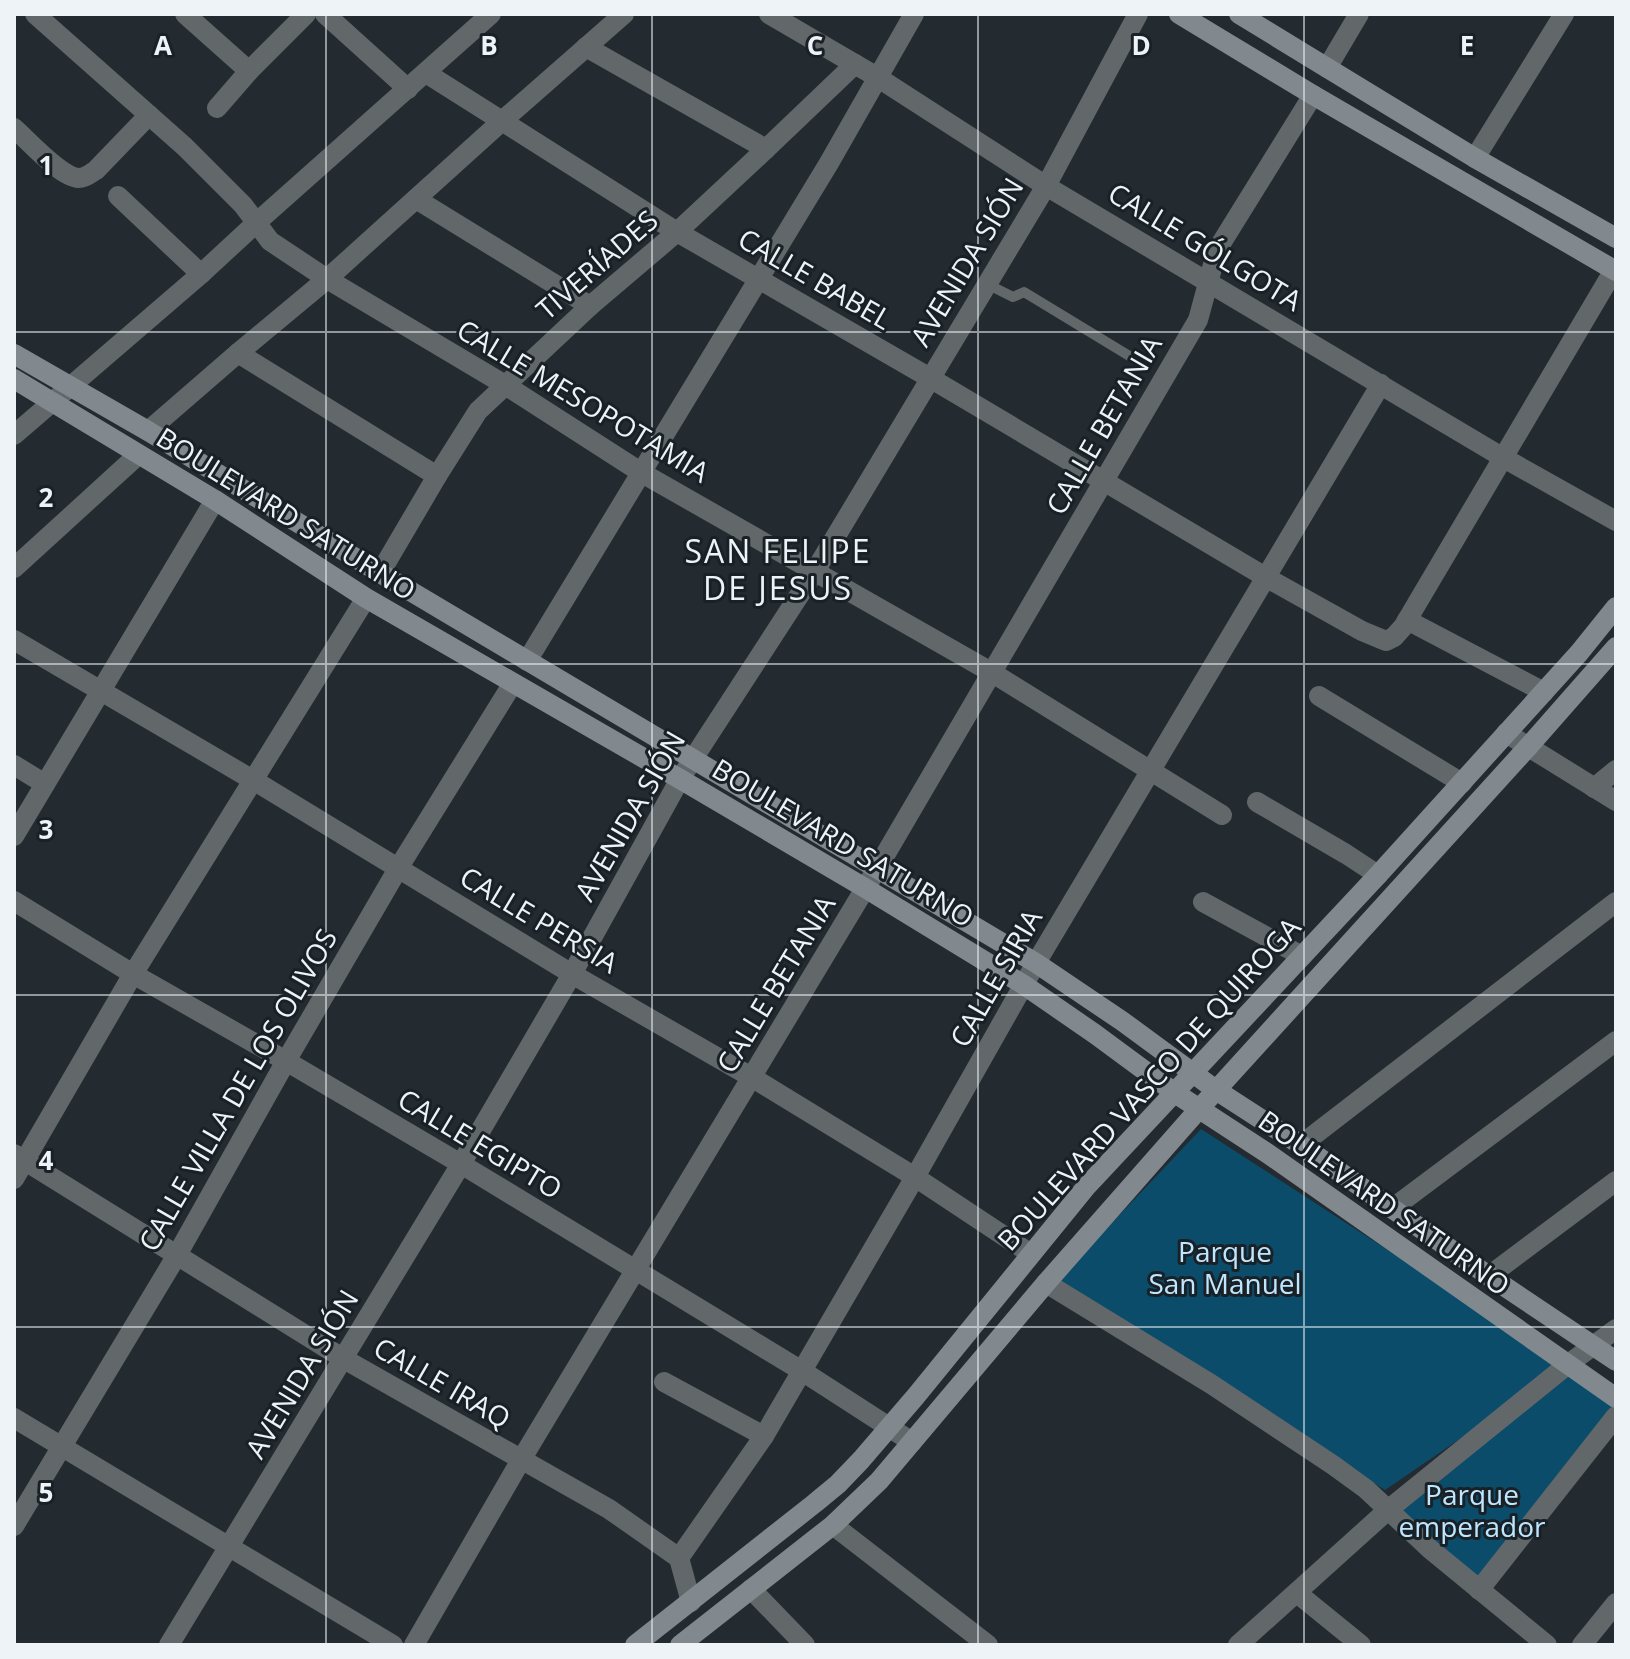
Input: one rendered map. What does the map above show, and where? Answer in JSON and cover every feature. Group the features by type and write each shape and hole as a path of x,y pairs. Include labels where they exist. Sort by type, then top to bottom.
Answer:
{"street":[{"name":"CALLE MESOPOTAMIA","path":"35,14 185,147 243,205 270,241 642,473 991,672 1222,815"},
{"path":"185,14 249,71"},
{"path":"217,108 306,14"},
{"path":"14,435 201,274 491,14"},
{"path":"148,431 327,279 624,14"},
{"name":"CALLE GÓLGOTA","path":"769,14 877,77 1046,186 1502,457 1616,521"},
{"path":"527,661 829,163 914,14"},
{"name":"AVENIDA SIÓN","path":"169,1645 461,1164 572,974 680,779 815,571 1046,186 1138,14"},
{"path":"1179,14 1615,270 1407,620 1544,692"},
{"path":"1239,14 1475,158 1616,238"},
{"path":"1327,68 1359,14"},
{"path":"1475,158 1564,14"},
{"path":"330,16 408,89"},
{"path":"586,47 766,149"},
{"name":"TIVERÍADES","path":"380,573 478,411 590,306 677,232 855,64"},
{"name":"CALLE BABEL","path":"426,73 677,232 1362,631 1380,640 1390,640 1407,620"},
{"name":"CALLE BETANIA","path":"414,1645 521,1460 878,867 1198,320 1217,250 1313,95"},
{"path":"14,128 68,175 79,178 96,170 149,115"},
{"path":"118,196 201,274"},
{"path":"416,199 590,306"},
{"path":"238,353 437,476"},
{"name":"BOULEVARD SATURNO","path":"14,354 148,431 380,573 1036,963 1216,1090 1616,1361"},
{"name":"BOULEVARD SATURNO","path":"14,379 215,500 366,598 680,779 1024,985 1616,1398"},
{"name":"CALLE SIRIA","path":"679,1558 764,1436 1036,963 1381,384"},
{"path":"14,568 138,455"},
{"path":"14,836 215,500"},
{"path":"14,1179 20,1158 366,598"},
{"name":"BOULEVARD VASCO DE QUIROGA","path":"635,1645 838,1484 889,1427 1086,1187 1378,875 1587,644 1616,607"},
{"name":"CALLE PERSIA","path":"14,640 399,867 572,974 753,1078 915,1177 1031,1254"},
{"name":"BOULEVARD VASCO DE QUIROGA","path":"680,1645 833,1525 879,1481 1046,1283 1199,1109 1616,647"},
{"name":"CALLE VILLA DE LOS OLIVOS","path":"14,1526 177,1255 399,867 513,683"},
{"path":"1319,696 1462,783"},
{"path":"1506,733 1616,801"},
{"path":"14,765 45,784"},
{"path":"1594,788 1616,770"},
{"path":"1257,802 1378,875"},
{"name":"CALLE EGIPTO","path":"14,901 133,974 461,1164 802,1371 912,1442"},
{"path":"1203,902 1302,956"},
{"path":"1301,1145 1616,902"},
{"path":"1393,1208 1616,1041"},
{"name":"CALLE IRAQ","path":"20,1158 344,1359 609,1509 679,1558"},
{"path":"1489,1276 1616,1181"},
{"path":"1046,1283 1211,1384 1333,1465 1366,1489 1430,1549 1547,1645"},
{"path":"1238,1645 1389,1509 1616,1329"},
{"path":"664,1382 764,1436"},
{"path":"1479,1590 1616,1416"},
{"path":"14,1418 393,1645"},
{"path":"833,1525 984,1644"},
{"path":"679,1558 691,1602"},
{"path":"751,1589 805,1645"},
{"path":"1297,1593 1361,1645"},
{"path":"1582,1645 1616,1603"}],"lane":[{"path":"987,284 1013,297 1024,292 1136,360"}],"green space":[{"name":"Parque San Manuel","path":"1201,1129 1616,1398 1616,1416 1479,1590 1389,1509 1555,1374 1385,1490 1055,1283"}],"district":[{"name":"SAN FELIPE DE JESUS","path":"778,570"}],"park label":[{"name":"Parque emperador","path":"1472,1511"}]}
